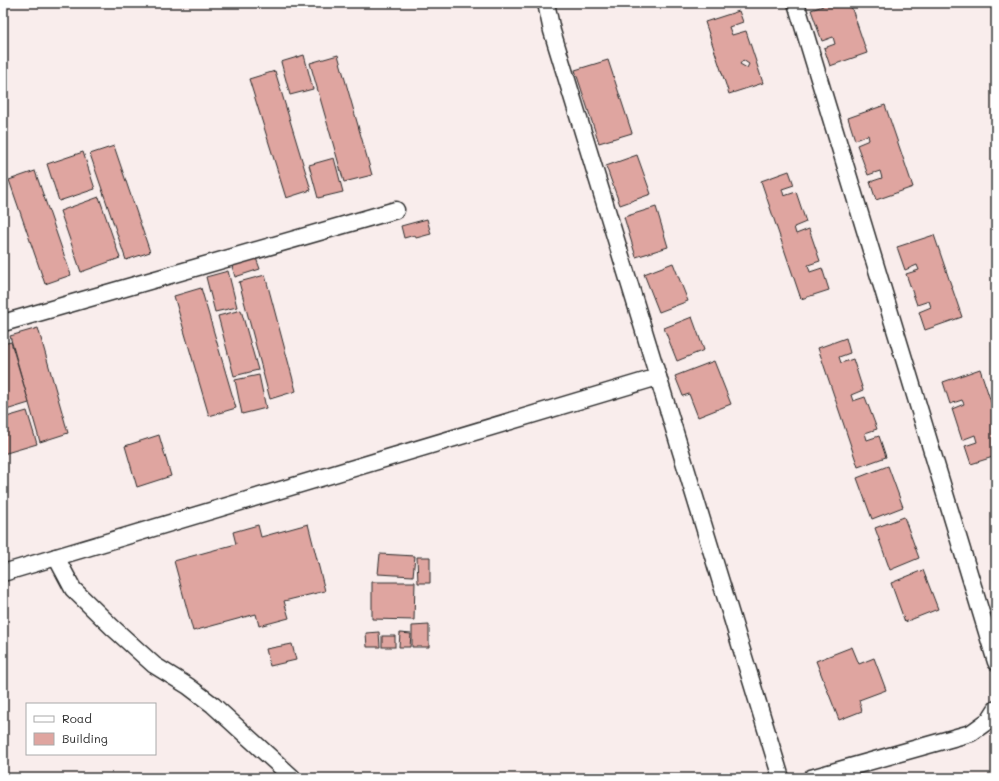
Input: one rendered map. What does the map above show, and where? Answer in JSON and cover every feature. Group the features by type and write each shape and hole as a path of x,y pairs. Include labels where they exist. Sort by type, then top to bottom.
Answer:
{"street":[{"path":"546,3 552,31 781,778"},
{"path":"796,3 996,662"},
{"path":"3,323 396,210"},
{"path":"3,573 658,377"},
{"path":"56,557 73,589 112,627 154,665 188,686 213,705 293,778"},
{"path":"811,778 971,732 989,720 996,709"}],"building":[{"path":"822,3 850,3 867,53 830,66 824,48 835,44 833,37 822,41 811,10 823,6"},
{"path":"739,11 743,22 729,27 732,35 746,31 763,83 729,94 705,22","holes":["743,60 749,64 747,68 740,64"]},
{"path":"304,55 313,89 290,95 281,62"},
{"path":"338,55 372,175 344,182 310,63"},
{"path":"608,60 632,133 599,143 575,70"},
{"path":"275,71 311,190 286,198 249,79"},
{"path":"885,105 913,187 876,200 870,182 882,178 880,171 868,175 857,145 869,140 868,135 855,140 848,118"},
{"path":"114,146 150,252 126,260 90,154"},
{"path":"83,152 95,189 59,201 47,164"},
{"path":"637,155 651,194 620,205 606,166"},
{"path":"334,158 343,192 318,198 309,165"},
{"path":"35,171 71,275 45,284 9,180"},
{"path":"789,171 794,185 782,189 784,196 796,192 806,222 794,227 796,234 809,229 820,261 808,265 810,272 822,268 829,290 801,299 761,181"},
{"path":"99,197 120,258 81,272 60,211"},
{"path":"656,207 668,247 636,257 624,217"},
{"path":"427,219 431,234 416,238 415,235 404,238 401,226"},
{"path":"934,235 962,317 925,330 919,312 931,307 929,301 917,305 906,274 919,270 917,265 905,270 897,247"},
{"path":"256,258 260,269 235,277 232,266"},
{"path":"673,263 688,301 659,312 644,274"},
{"path":"228,271 237,307 215,312 206,277"},
{"path":"265,275 296,391 270,399 239,282"},
{"path":"201,288 236,408 209,416 174,296"},
{"path":"241,310 258,370 234,376 218,316"},
{"path":"692,317 704,350 677,361 664,328"},
{"path":"38,328 68,433 40,442 10,336"},
{"path":"846,338 850,353 839,357 841,363 853,359 863,390 851,395 853,401 865,397 877,429 865,433 867,440 879,436 886,457 858,467 818,348"},
{"path":"11,342 29,403 3,411 3,344"},
{"path":"714,361 731,404 698,417 689,394 683,396 675,376"},
{"path":"980,369 996,417 996,456 971,464 965,446 977,442 975,435 962,440 952,409 964,404 962,400 950,404 943,382"},
{"path":"259,375 266,408 242,414 235,380"},
{"path":"27,411 37,444 3,454 3,418"},
{"path":"159,435 171,476 137,487 125,446"},
{"path":"888,466 903,507 872,519 857,478"},
{"path":"904,517 919,558 890,570 875,528"},
{"path":"308,524 325,591 284,601 289,618 259,626 256,614 193,631 174,561 236,544 233,532 258,525 261,537"},
{"path":"380,554 415,556 413,576 378,574"},
{"path":"417,557 430,557 430,583 418,583"},
{"path":"923,570 938,609 905,622 891,583"},
{"path":"372,582 415,582 414,620 372,619"},
{"path":"429,625 429,647 412,647 412,626"},
{"path":"379,632 380,647 367,647 366,633"},
{"path":"400,633 411,634 410,647 399,647"},
{"path":"382,636 395,636 395,647 382,647"},
{"path":"292,644 296,660 270,666 266,649"},
{"path":"852,647 859,664 874,658 886,690 859,700 862,711 839,720 816,661"}]}
